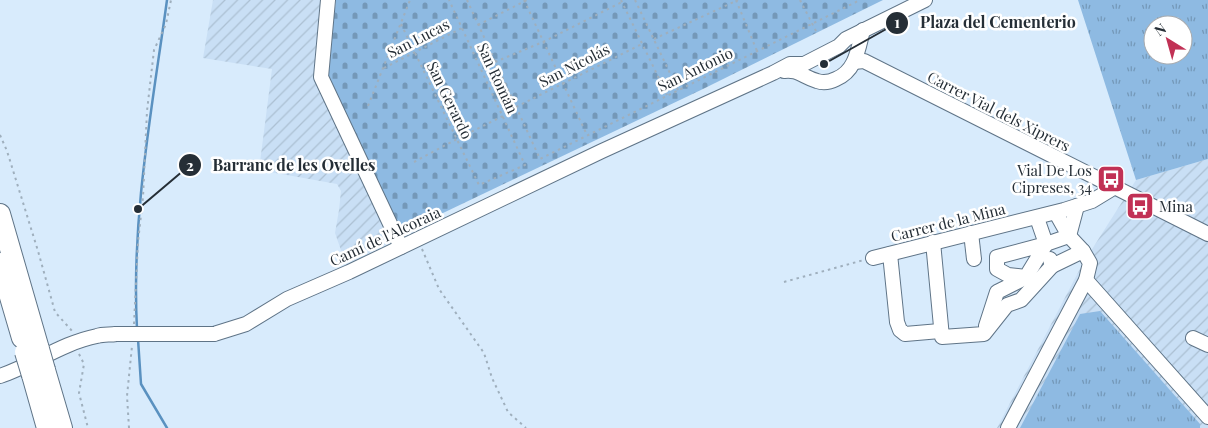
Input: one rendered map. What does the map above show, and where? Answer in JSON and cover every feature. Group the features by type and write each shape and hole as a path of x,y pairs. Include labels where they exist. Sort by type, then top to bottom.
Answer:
{"highway":[{"path":"0,214 38,373 47,428"},
{"path":"0,264 32,351"},
{"path":"38,373 62,428"}],"street":[{"path":"328,0 321,77 401,247"},
{"path":"773,73 794,70 819,82 841,77 850,69 854,62 863,30 925,0"},
{"name":"Camí de l'Alcoraia","path":"0,376 16,371 63,347 97,335 214,334 246,324 287,298 401,247 790,64 804,64 839,46 846,39 863,30"},
{"path":"839,46 845,50 854,62"},
{"name":"Carrer Vial dels Xiprers","path":"854,62 864,61 1208,234"},
{"path":"804,64 808,78"},
{"name":"Carrer de la Mina","path":"873,258 1037,218 1100,197 1115,187"},
{"path":"1069,236 1077,206"},
{"path":"1008,428 1086,280 1090,263 1083,251 1069,236 1056,212"},
{"path":"1037,218 1052,266"},
{"path":"971,233 974,259"},
{"path":"984,334 997,292 997,257 1069,236"},
{"path":"933,242 940,332 942,337 984,334 1007,305 1046,244"},
{"path":"997,292 1083,251"},
{"path":"890,254 897,322 900,330 905,334 940,332"},
{"path":"1007,305 1021,300 1052,266"},
{"path":"998,269 1008,275 1026,277"},
{"path":"1021,300 1026,277"},
{"path":"1086,280 1208,417"},
{"path":"1193,338 1208,345"}],"path":[{"path":"133,327 147,111 154,50 166,24 171,0"},
{"path":"368,106 410,0"},
{"name":"San Román","path":"449,0 526,165 479,185"},
{"path":"467,0 516,107"},
{"path":"478,25 525,0 587,135"},
{"path":"635,0 678,90"},
{"path":"653,39 737,0 757,51"},
{"path":"800,0 818,33"},
{"name":"San Antonio","path":"516,107 540,159 860,0"},
{"path":"495,62 543,42 622,1 667,96"},
{"name":"San Gerardo","path":"401,24 479,185"},
{"name":"San Lucas","path":"384,69 462,28"},
{"name":"San Nicolás","path":"516,107 642,44"},
{"path":"414,162 503,116"},
{"path":"0,135 7,151 55,312 80,341 78,353 84,364 79,393 88,428"},
{"path":"418,239 439,289 484,354 492,378 508,412 526,428"},
{"path":"784,282 873,258"},
{"path":"130,428 127,396 132,345"}],"shaded area":[{"path":"213,0 325,0 318,77 393,241 353,261 342,253 335,233 341,191 337,184 259,170 272,69 203,58"},
{"path":"1208,159 1208,428 997,428 1082,265 1136,180"}],"green space":[{"path":"336,0 883,0 703,89 400,232 327,72"},
{"path":"1078,0 1208,0 1208,159 1136,180"},
{"path":"1100,311 1200,424 1200,428 1020,428 1080,314"}],"waterway":[{"path":"137,329 136,287 140,205 149,123 167,0"},
{"path":"138,339 141,384 167,428"}],"place":[{"name":"Plaza del Cementerio","path":"824,64"},
{"name":"Vial De Los Cipreses, 34","path":"1111,179"},
{"name":"Mina","path":"1140,206"},
{"name":"Barranc de les Ovelles","path":"138,209"}]}
